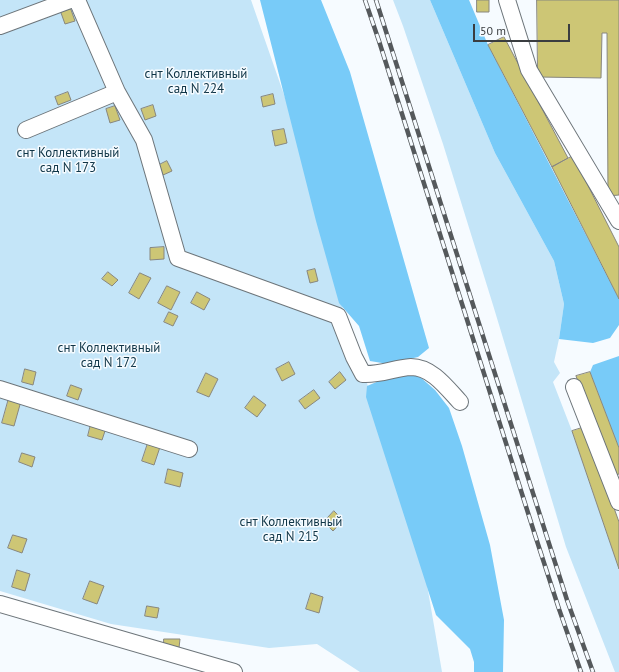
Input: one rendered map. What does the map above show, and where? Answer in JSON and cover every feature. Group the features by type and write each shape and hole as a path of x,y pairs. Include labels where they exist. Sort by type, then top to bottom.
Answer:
{"street":[{"path":"0,26 70,0"},
{"path":"77,0 117,92 144,140 178,258 338,316 354,357 363,374 374,374 411,367 424,369 444,384 460,402"},
{"path":"507,0 529,70 619,221"},
{"path":"26,130 117,92"},
{"path":"574,387 619,502"},
{"path":"0,389 189,449"},
{"path":"0,604 234,672"}],"green space":[{"path":"0,0 251,0 290,112 342,306 421,550 442,672 360,672 317,644 269,648 111,624 0,591"},
{"path":"393,0 430,0 495,153 554,261 564,304 554,362 560,373 553,382 572,431 619,569 619,672 615,672 566,547 443,144"}],"shaded area":[{"path":"260,0 321,0 350,72 429,348 418,357 388,364 370,361 359,326 339,303 316,221"},
{"path":"430,0 469,0 488,45 619,299 619,325 610,338 593,343 559,339 564,304 554,261 495,153"},
{"path":"619,356 619,448 590,372 593,365"},
{"path":"412,373 419,376 435,390 449,408 462,446 490,545 504,620 503,672 474,672 474,662 470,649 436,615 366,397 367,386 386,378"}],"building":[{"path":"477,0 489,0 489,12 477,12"},
{"path":"537,0 619,0 619,195 608,196 607,33 602,33 601,78 538,77"},
{"path":"70,7 75,21 65,24 60,10"},
{"path":"504,37 568,158 552,167 488,45"},
{"path":"68,92 71,100 58,105 55,97"},
{"path":"273,94 275,104 263,107 261,97"},
{"path":"153,105 156,116 145,120 141,109"},
{"path":"115,106 120,120 110,123 106,109"},
{"path":"284,129 287,143 275,146 272,131"},
{"path":"573,156 619,247 619,299 552,167"},
{"path":"167,161 172,171 163,175 159,165"},
{"path":"164,247 164,259 150,260 150,248"},
{"path":"315,269 318,281 310,283 307,271"},
{"path":"108,272 118,280 112,286 102,279"},
{"path":"140,273 151,278 139,299 129,293"},
{"path":"167,286 180,292 171,310 158,303"},
{"path":"197,292 210,299 204,310 191,303"},
{"path":"169,312 178,316 173,326 164,322"},
{"path":"289,362 295,374 282,381 276,369"},
{"path":"25,369 36,372 33,385 22,382"},
{"path":"340,372 346,380 335,389 329,382"},
{"path":"590,372 619,448 619,474 613,476 576,376"},
{"path":"206,373 218,379 209,397 197,392"},
{"path":"71,385 82,389 78,400 67,396"},
{"path":"314,390 320,398 305,409 299,401"},
{"path":"254,396 266,405 257,417 245,408"},
{"path":"9,398 21,401 14,426 2,423"},
{"path":"91,424 106,428 102,440 88,436"},
{"path":"585,427 619,522 619,569 572,431"},
{"path":"148,443 160,447 154,465 142,461"},
{"path":"22,453 35,457 32,467 19,462"},
{"path":"168,469 183,473 180,487 165,483"},
{"path":"334,511 343,520 333,531 324,522"},
{"path":"13,535 27,539 22,553 8,548"},
{"path":"17,570 30,574 25,591 12,587"},
{"path":"90,581 104,586 97,604 83,599"},
{"path":"311,593 323,597 319,613 306,609"},
{"path":"147,606 159,608 157,618 145,616"},
{"path":"164,639 180,639 179,648 164,647"}],"railway":[{"path":"365,0 535,535 581,672"},
{"path":"376,0 567,600 593,672"}],"park label":[{"name":"снт Коллективный сад N 224","path":"196,82"},
{"name":"снт Коллективный сад N 173","path":"68,160"},
{"name":"снт Коллективный сад N 172","path":"109,356"},
{"name":"снт Коллективный сад N 215","path":"291,530"}]}
